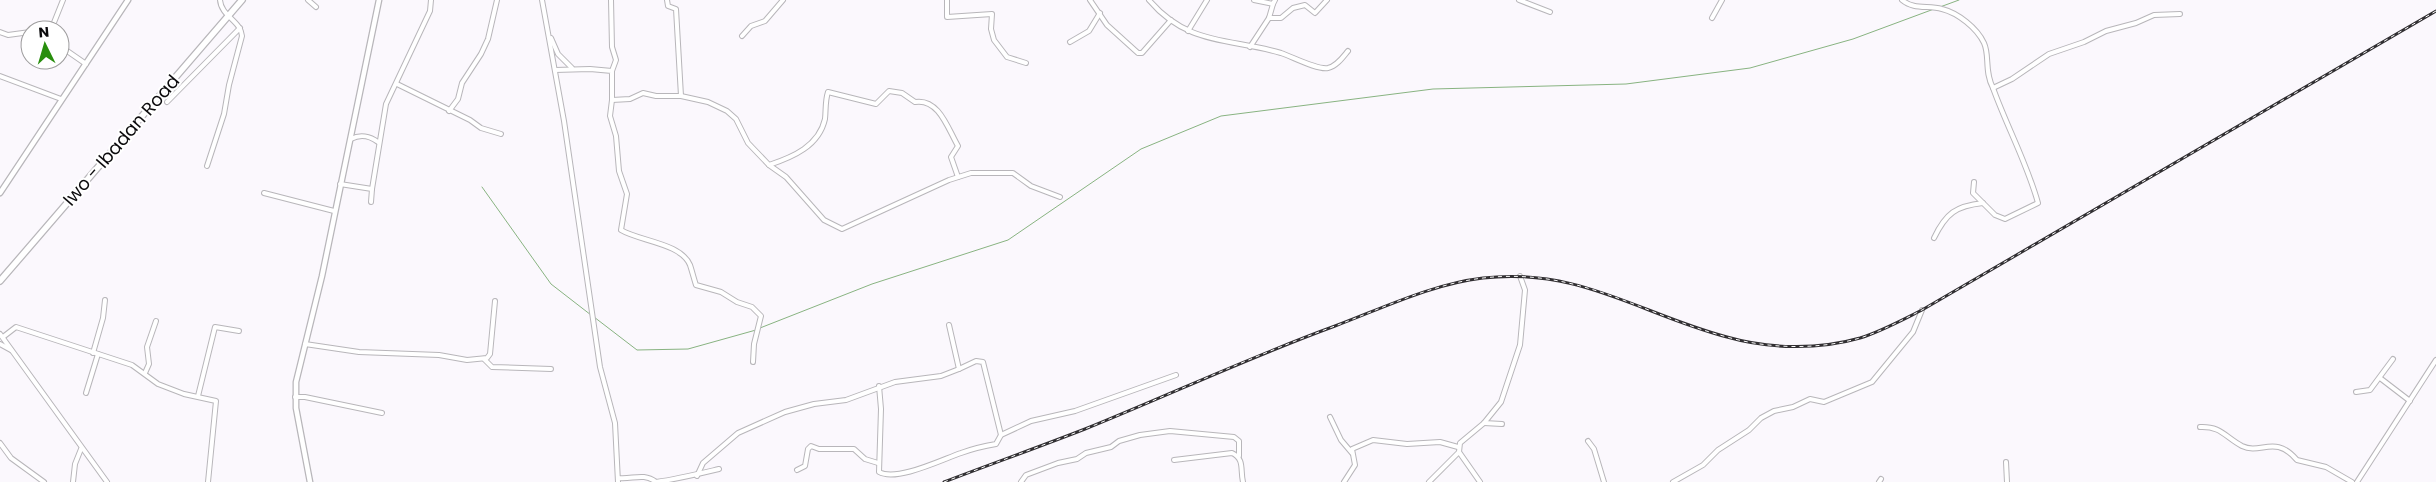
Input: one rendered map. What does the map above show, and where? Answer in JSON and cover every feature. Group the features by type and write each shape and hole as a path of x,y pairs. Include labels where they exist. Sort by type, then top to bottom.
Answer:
{"main road":[{"name":"Iwo - Ibadan Road","path":"0,281 242,0"}],"street":[{"path":"55,20 63,0"},
{"path":"1,189 128,0"},
{"path":"207,166 224,114 229,86 240,46 240,28 221,8 220,0"},
{"path":"308,0 316,7"},
{"path":"310,482 295,397 296,382 351,139 378,0"},
{"path":"371,202 378,142 386,104 430,11 431,0"},
{"path":"449,111 458,99 462,84 488,39 497,0"},
{"path":"542,0 555,70 600,367 614,423 618,480 641,476 650,477 656,482 697,476 719,469"},
{"path":"611,0 612,46 616,60 612,70 610,116 616,136 619,171 626,194 621,230 632,237 646,238 676,251 690,264 696,285 721,292 736,302 752,307 757,311 761,316 754,344 753,362"},
{"path":"667,0 668,6 676,9 681,96"},
{"path":"742,36 751,26 765,21 783,0"},
{"path":"947,0 947,17 992,14 991,29 994,40 1006,56 1026,64"},
{"path":"1090,0 1108,25 1138,53 1142,53 1171,20"},
{"path":"1149,0 1171,20 1188,31 1220,42 1282,53 1327,68 1335,66 1348,51"},
{"path":"1188,31 1207,0"},
{"path":"1250,47 1269,18 1274,2 1254,0"},
{"path":"1269,18 1281,18 1293,8 1305,5 1315,13 1327,0"},
{"path":"1519,0 1550,12"},
{"path":"1712,18 1713,13 1722,0"},
{"path":"1902,0 1910,6 1943,9 1957,15 1985,44 1988,77 2031,177 2038,203 2005,219 1995,215 1973,193 1974,182"},
{"path":"1070,42 1089,31 1100,13"},
{"path":"1993,88 2012,79 2049,54 2084,42 2106,31 2136,23 2154,14 2180,14"},
{"path":"167,102 240,28"},
{"path":"0,32 8,35 20,33"},
{"path":"549,34 558,54 572,68"},
{"path":"70,53 86,64"},
{"path":"555,70 572,68 612,70"},
{"path":"0,76 61,99"},
{"path":"397,84 470,120 481,128 501,134"},
{"path":"770,165 795,156 813,141 822,128 828,92 876,104 889,91 902,93 915,102 924,100 933,105 958,146 951,157 958,177"},
{"path":"612,100 630,99 643,93 656,96 681,96 708,102 727,111 741,127 748,143 770,165 786,177 824,220 842,229 958,177 971,173 1013,173 1031,186 1060,197"},
{"path":"351,139 364,136 373,138 378,142"},
{"path":"340,184 372,189"},
{"path":"264,193 334,211"},
{"path":"1934,238 1942,221 1955,210 1966,205 1984,203"},
{"path":"1429,482 1458,450 1460,443 1484,423 1501,402 1520,345 1525,290 1520,276"},
{"path":"86,393 96,353 105,300"},
{"path":"305,344 359,352 439,354 467,360 484,359 490,354 495,301"},
{"path":"1673,482 1702,465 1718,450 1749,430 1760,418 1774,411 1793,407 1810,399 1824,402 1872,382 1914,332 1922,310"},
{"path":"145,373 149,364 147,347 156,321"},
{"path":"949,325 959,369"},
{"path":"107,482 1,335 16,327 132,365 158,384 198,396 212,398 217,404 208,482"},
{"path":"198,396 215,327 239,331"},
{"path":"0,344 12,351"},
{"path":"484,359 492,367 551,369"},
{"path":"2356,392 2370,390 2393,359"},
{"path":"2357,482 2436,360"},
{"path":"697,476 703,463 747,428 785,412 814,404 846,400 879,386 894,382 917,381 941,376 976,361 983,362 1000,435 996,444 962,452 914,471 882,474 878,472 881,409 879,386"},
{"path":"1000,435 1031,421 1075,411 1176,375"},
{"path":"2380,378 2410,400"},
{"path":"295,397 305,397 382,413"},
{"path":"1330,417 1341,440 1352,453 1355,464 1344,482"},
{"path":"1484,423 1502,424"},
{"path":"2200,427 2212,426 2244,447 2265,446 2283,448 2292,453 2297,460 2326,467 2352,482"},
{"path":"1021,482 1026,475 1058,463 1077,459 1086,453 1111,447 1119,441 1170,431 1234,437 1239,441 1243,482"},
{"path":"1352,453 1352,448 1373,440 1407,444 1440,442 1458,450 1480,482"},
{"path":"1588,441 1594,449 1604,482"},
{"path":"0,443 11,458 44,482"},
{"path":"797,470 805,466 808,449 811,446 819,449 854,449 869,462 878,463"},
{"path":"73,482 75,464 81,448"},
{"path":"1174,460 1232,453 1239,456"},
{"path":"2006,462 2007,482"}],"waterway":[{"path":"1940,7 1959,0"},
{"path":"760,328 872,284 1008,240 1141,149 1221,116 1433,89 1626,84 1750,68 1853,39 1934,9"},
{"path":"482,187 551,284 591,315"},
{"path":"594,317 637,350 688,349 756,330"}],"railway":[{"path":"944,482 1085,429 1272,350 1426,291 1483,278 1517,276 1549,279 1579,286 1695,327 1727,337 1760,344 1811,346 1827,345 1860,338 1884,329 1922,310 2436,11"}]}
